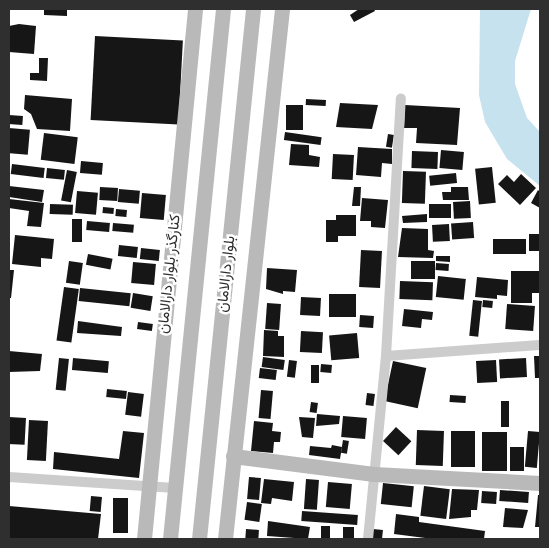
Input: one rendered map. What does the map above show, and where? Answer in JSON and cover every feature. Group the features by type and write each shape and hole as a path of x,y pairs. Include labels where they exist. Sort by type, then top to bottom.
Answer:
{"street":[{"name":"کنارگذر بلوار دارالامان","path":"144,539 195,9"},
{"name":"بلوار دارالامان","path":"170,539 223,9"},
{"name":"بلوار دارالامان","path":"200,539 253,9"},
{"path":"225,539 282,9"},
{"path":"368,539 386,356 401,98"},
{"path":"386,356 540,346"},
{"path":"233,456 374,474 540,483"},
{"path":"9,477 175,488"}],"water":[{"path":"480,9 531,9 515,61 515,84 527,118 540,132 540,186 507,159 485,122 479,95"}],"building":[{"path":"44,9 67,9 67,16 44,15"},
{"path":"359,9 374,9 375,11 354,22 350,15"},
{"path":"19,24 36,26 34,54 9,52 9,26"},
{"path":"95,36 183,41 178,124 91,120"},
{"path":"39,58 48,58 47,81 30,80 30,73 39,73"},
{"path":"25,95 72,99 70,131 37,129 31,114 24,109"},
{"path":"306,99 326,100 326,106 306,105"},
{"path":"340,103 378,105 372,129 336,127"},
{"path":"286,105 303,105 303,130 286,130"},
{"path":"405,105 460,108 457,145 416,143 417,128 404,128"},
{"path":"9,115 23,116 22,125 9,124"},
{"path":"9,128 30,130 28,155 9,153"},
{"path":"285,132 322,137 321,145 284,140"},
{"path":"44,133 78,137 74,164 41,160"},
{"path":"388,134 394,135 392,148 386,147"},
{"path":"291,144 309,145 309,155 320,157 319,167 289,165"},
{"path":"358,147 392,149 392,164 382,163 381,177 356,175"},
{"path":"441,150 464,152 462,170 439,168"},
{"path":"412,151 438,152 437,169 411,168"},
{"path":"333,154 354,155 353,180 332,179"},
{"path":"81,161 103,163 102,175 80,173"},
{"path":"12,164 45,168 44,178 11,174"},
{"path":"492,167 496,203 479,205 475,169"},
{"path":"47,168 65,170 64,180 46,178"},
{"path":"67,170 77,172 71,202 61,200"},
{"path":"403,171 426,172 425,204 402,203"},
{"path":"456,173 457,183 430,186 429,176"},
{"path":"521,174 536,188 520,205 498,184 507,175 514,182"},
{"path":"9,186 44,190 42,202 9,197"},
{"path":"100,187 118,188 117,201 99,200"},
{"path":"354,187 361,187 360,206 352,206"},
{"path":"451,187 468,187 469,200 443,200 442,192 451,192"},
{"path":"119,189 140,191 139,204 118,202"},
{"path":"538,190 540,192 540,208 531,203"},
{"path":"77,191 98,193 96,215 75,213"},
{"path":"142,193 166,195 164,220 140,218"},
{"path":"362,198 388,200 385,228 371,227 371,221 360,221"},
{"path":"9,199 44,203 41,227 27,226 29,211 9,208"},
{"path":"470,201 471,218 454,219 453,202"},
{"path":"50,204 73,205 73,215 50,214"},
{"path":"429,204 451,204 451,218 429,218"},
{"path":"103,207 114,208 113,214 102,213"},
{"path":"116,209 127,210 126,217 115,216"},
{"path":"427,214 427,222 403,223 402,216"},
{"path":"336,215 356,215 356,236 338,236 338,242 326,242 326,220 336,220"},
{"path":"72,219 82,219 82,242 72,242"},
{"path":"87,221 110,223 109,232 86,230"},
{"path":"473,222 474,238 452,239 451,224"},
{"path":"113,223 134,225 133,233 112,231"},
{"path":"449,224 450,241 433,242 432,225"},
{"path":"402,228 428,229 428,250 434,251 433,258 398,257"},
{"path":"529,234 540,234 540,251 529,251"},
{"path":"15,235 54,239 52,259 41,258 41,267 12,264"},
{"path":"493,239 526,239 526,254 493,254"},
{"path":"119,245 138,247 137,258 118,256"},
{"path":"141,248 160,250 159,261 140,259"},
{"path":"361,250 382,251 380,288 359,287"},
{"path":"88,254 113,259 110,270 86,265"},
{"path":"436,256 450,256 450,262 436,261"},
{"path":"69,261 83,263 80,285 66,283"},
{"path":"411,261 435,261 435,279 411,279"},
{"path":"133,262 156,264 154,285 131,283"},
{"path":"436,263 449,264 448,271 436,270"},
{"path":"267,268 297,270 295,292 283,291 283,294 266,289"},
{"path":"9,270 14,270 11,298 9,298"},
{"path":"511,271 540,271 540,293 532,293 532,303 511,303"},
{"path":"438,276 466,279 464,300 436,297"},
{"path":"477,277 508,280 507,296 497,295 497,299 475,297"},
{"path":"400,281 433,282 432,300 399,299"},
{"path":"64,287 79,289 71,343 56,340"},
{"path":"80,288 131,293 129,306 79,301"},
{"path":"133,293 153,296 150,311 131,308"},
{"path":"329,294 356,294 356,317 329,317"},
{"path":"301,297 321,298 320,316 300,315"},
{"path":"473,300 482,301 478,337 469,336"},
{"path":"483,300 493,301 492,308 482,307"},
{"path":"267,303 281,304 279,330 265,329"},
{"path":"507,304 535,306 533,331 505,329"},
{"path":"404,309 433,312 432,320 422,319 421,328 402,326"},
{"path":"360,315 374,316 373,328 359,327"},
{"path":"78,321 122,327 121,336 77,333"},
{"path":"138,322 153,324 152,331 137,329"},
{"path":"264,330 278,331 278,336 284,336 284,357 263,356"},
{"path":"301,331 323,332 322,353 300,352"},
{"path":"357,333 359,358 331,360 329,335"},
{"path":"9,351 42,354 40,371 9,372"},
{"path":"534,356 540,356 540,378 535,378"},
{"path":"263,357 285,360 283,370 262,367"},
{"path":"59,358 69,359 66,391 56,390"},
{"path":"73,358 109,361 108,373 72,370"},
{"path":"526,358 527,377 500,378 499,359"},
{"path":"289,360 297,361 295,378 287,377"},
{"path":"496,360 497,382 477,383 476,361"},
{"path":"393,361 426,368 418,408 384,401"},
{"path":"321,364 332,365 331,373 320,372"},
{"path":"311,365 319,365 319,383 311,383"},
{"path":"260,368 277,370 276,380 259,378"},
{"path":"107,389 127,391 126,399 106,397"},
{"path":"261,390 273,391 271,419 259,418"},
{"path":"128,392 144,394 141,417 125,415"},
{"path":"367,393 375,394 373,406 366,405"},
{"path":"450,395 466,396 465,403 450,402"},
{"path":"501,401 509,401 509,427 501,427"},
{"path":"311,402 318,403 317,413 310,412"},
{"path":"317,414 340,416 339,424 316,426"},
{"path":"343,416 367,418 365,439 341,437"},
{"path":"9,417 26,418 25,445 9,444"},
{"path":"299,417 315,418 313,438 302,437"},
{"path":"29,420 48,421 46,461 27,460"},
{"path":"254,421 273,423 272,431 281,432 280,442 274,442 273,453 251,451"},
{"path":"396,427 411,441 398,455 383,441"},
{"path":"417,430 444,431 443,466 416,465"},
{"path":"123,431 144,433 139,478 53,469 54,452 119,459"},
{"path":"451,431 475,431 475,467 451,467"},
{"path":"528,431 540,432 537,468 525,467"},
{"path":"482,432 507,432 507,471 482,471"},
{"path":"343,440 349,441 347,454 341,453"},
{"path":"332,445 342,447 340,459 309,455 310,446 331,448"},
{"path":"510,447 524,447 524,471 510,471"},
{"path":"249,477 261,478 259,500 247,499"},
{"path":"264,479 294,482 292,501 272,498 271,504 261,503"},
{"path":"306,479 319,480 317,510 304,509"},
{"path":"328,482 352,484 350,509 326,507"},
{"path":"383,483 414,486 412,507 381,504"},
{"path":"424,486 450,489 446,519 420,516"},
{"path":"452,489 479,490 477,510 471,510 471,517 449,519"},
{"path":"500,490 529,492 528,503 499,501"},
{"path":"482,491 497,492 496,504 481,503"},
{"path":"538,495 540,495 540,527 535,527"},
{"path":"91,496 102,497 101,512 90,511"},
{"path":"113,498 128,498 128,533 113,533"},
{"path":"247,502 262,504 259,522 244,520"},
{"path":"9,506 101,514 98,539 9,539"},
{"path":"505,508 528,510 523,528 503,527"},
{"path":"302,511 358,515 357,525 301,521"},
{"path":"396,514 419,517 419,522 485,531 484,539 433,539 394,534"},
{"path":"268,521 310,527 308,539 267,536"},
{"path":"321,526 330,526 330,539 321,539"},
{"path":"343,527 354,527 354,539 343,539"},
{"path":"246,529 259,530 258,539 245,539"},
{"path":"373,529 383,530 382,539 372,539"}]}
